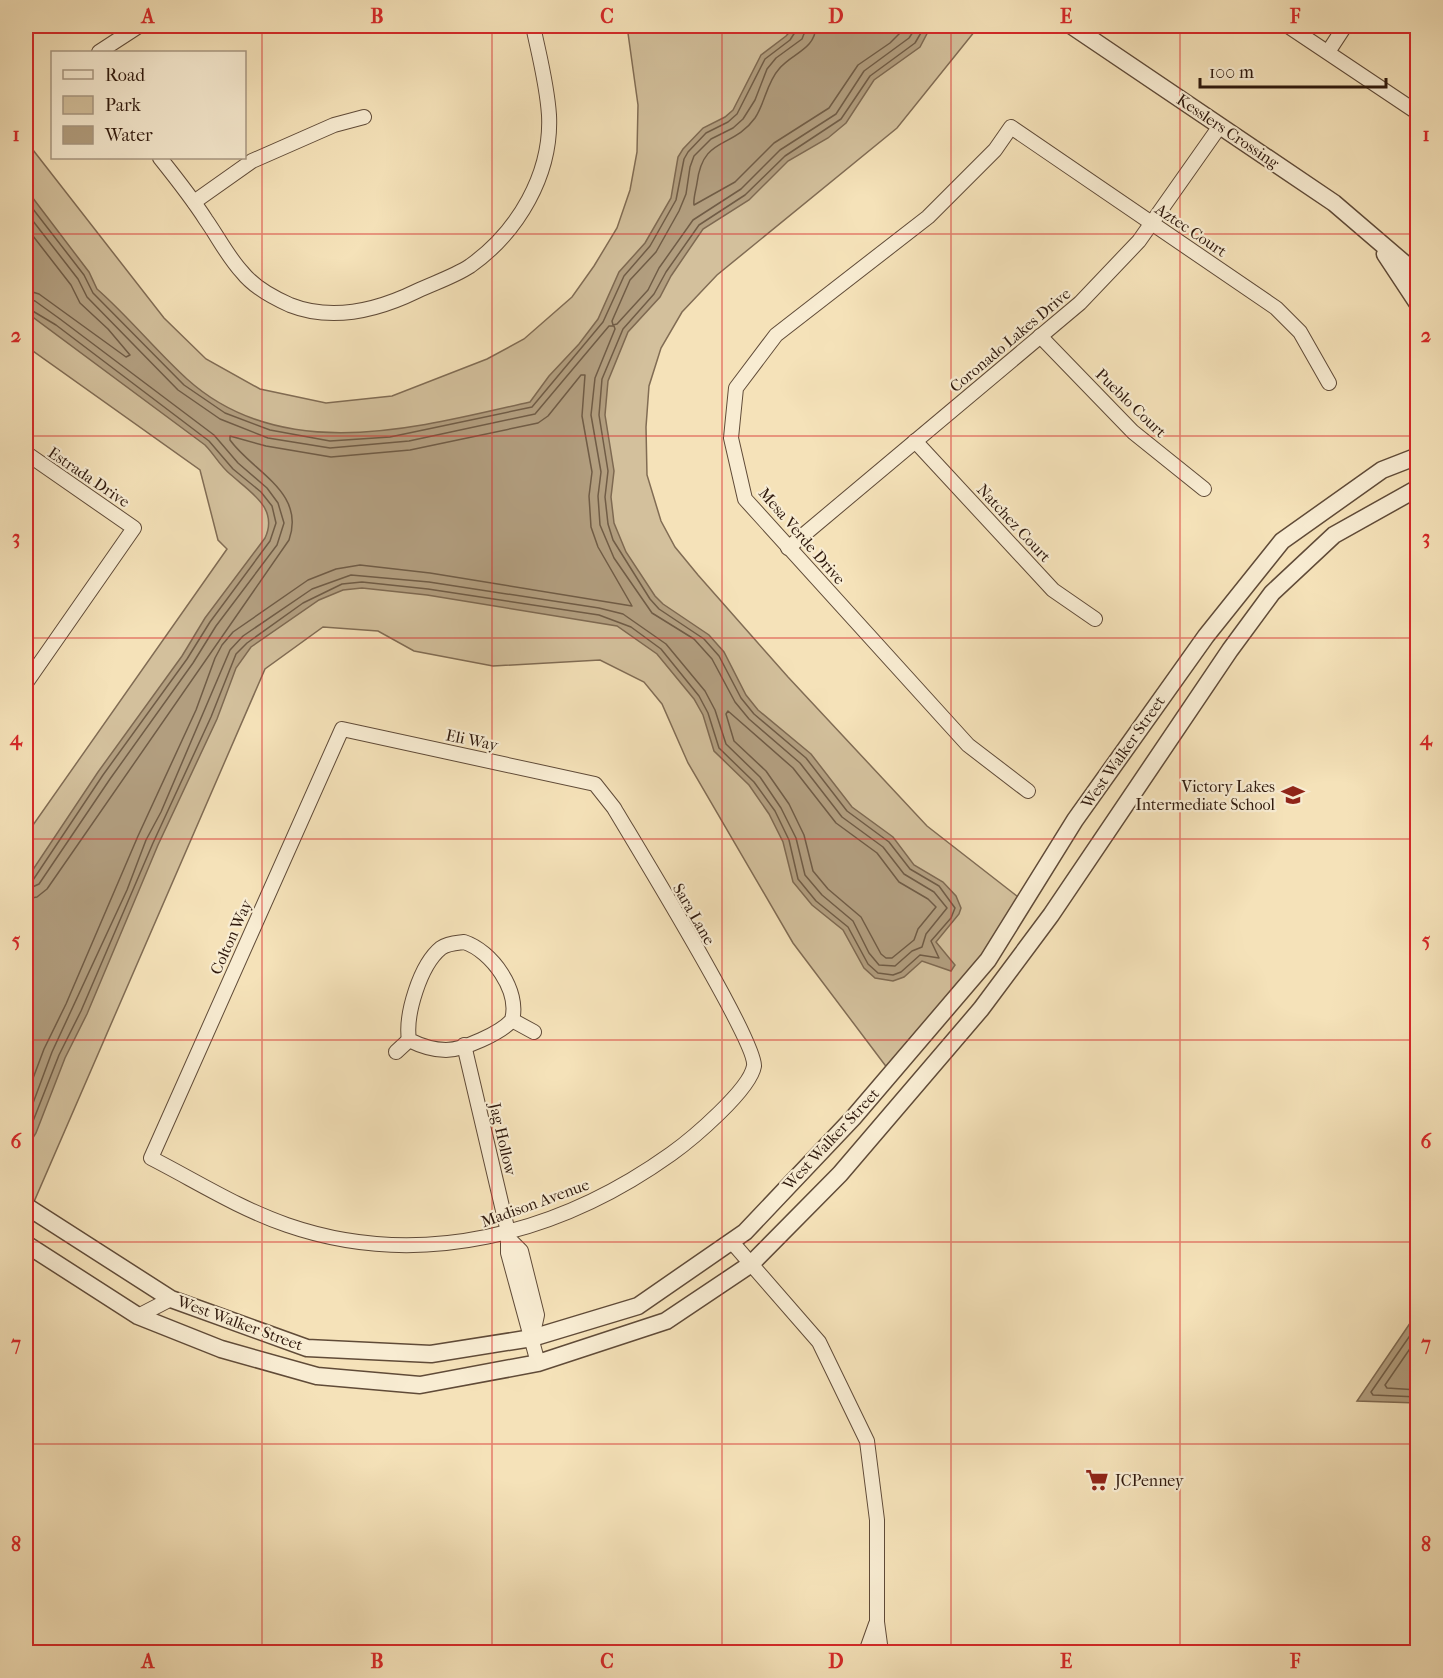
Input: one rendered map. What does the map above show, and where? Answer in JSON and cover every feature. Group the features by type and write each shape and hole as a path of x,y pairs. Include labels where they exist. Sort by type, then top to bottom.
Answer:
{"street":[{"path":"101,51 139,26"},
{"path":"161,159 194,202 242,274 266,292 291,305 319,313 343,314 376,308 469,267 497,244 522,214 537,184 548,144 549,116 544,76 533,26"},
{"name":"Kesslers Crossing","path":"1072,26 1334,203 1418,275"},
{"path":"1288,26 1418,113"},
{"path":"1328,52 1345,26"},
{"path":"194,202 252,161 334,125 364,117"},
{"name":"Coronado Lakes Drive","path":"788,548 1080,303 1139,241 1220,126"},
{"name":"Aztec Court","path":"1011,127 1276,308 1300,332 1329,383"},
{"name":"Mesa Verde Drive","path":"1011,127 995,150 928,217 776,335 736,388 732,438 745,499 968,745 1028,791"},
{"name":"Kesslers Crossing","path":"1378,243 1418,303"},
{"name":"Pueblo Court","path":"1040,336 1133,432 1204,489"},
{"name":"Natchez Court","path":"915,441 1053,590 1095,619"},
{"name":"Estrada Drive","path":"26,453 134,528 26,683"},
{"name":"West Walker Street","path":"26,1206 171,1299 307,1348 431,1354 532,1338 638,1306 745,1232 854,1118 988,960 1075,820 1206,636 1282,541 1382,470 1418,456"},
{"name":"West Walker Street","path":"26,1244 138,1316 221,1349 318,1376 420,1385 538,1364 666,1321 751,1264 840,1174 981,1009 1051,915 1230,650 1272,593 1334,535 1418,488"},
{"name":"Eli Way","path":"342,729 595,784"},
{"name":"Colton Way","path":"151,1158 342,729"},
{"name":"Sara Lane","path":"595,784 614,808 728,1002 748,1044 754,1066"},
{"path":"396,1052 409,1040 408,1012 433,958 451,943 464,942 476,946 487,955 503,978 513,1001 512,1020 497,1033 449,1050 435,1049 409,1040"},
{"path":"512,1020 534,1032"},
{"name":"Jag Hollow","path":"464,1045 508,1236 508,1253 538,1364"},
{"name":"Madison Avenue","path":"151,1158 209,1192 300,1230 354,1242 390,1245 433,1245 483,1240 508,1236 610,1193 643,1174 701,1130 745,1084 754,1066"},
{"path":"731,1241 819,1342 867,1441 877,1520 877,1622 881,1653"},
{"path":"138,1316 171,1299"},
{"path":"866,1653 877,1622"}],"green space":[{"path":"627,26 979,26 897,128 717,275 682,312 661,348 649,386 646,427 647,475 661,521 675,547 788,677 927,826 1022,900 986,954 888,1069 793,943 688,763 662,704 644,682 600,660 493,666 414,651 378,631 323,627 265,669 33,1204 26,1199 26,835 227,549 218,540 200,470 26,346 26,141 164,318 206,359 260,389 326,403 392,396 487,359 524,339 572,297 594,266 617,228 630,190 637,152 638,105"}],"water":[{"path":"795,26 931,26 920,47 874,80 846,123 828,138 788,161 749,200 703,229 671,276 660,297 628,332 608,381 605,415 614,471 611,497 614,523 626,552 655,596 663,604 709,635 724,652 746,695 758,710 811,754 852,807 893,837 914,865 943,882 956,896 961,908 959,914 936,942 955,965 951,971 922,961 904,977 893,981 875,978 864,968 843,930 812,905 793,882 783,842 769,814 749,785 714,751 703,715 694,699 657,654 617,626 427,595 362,588 343,590 319,600 251,647 236,668 217,719 158,845 87,1014 65,1058 36,1133 26,1149 26,880 98,772 182,656 205,618 265,538 268,518 265,509 254,494 226,471 205,445 26,312 26,189 89,272 97,289 187,379 225,406 265,423 308,431 353,433 398,429 443,421 530,402 598,319 619,272 645,243 671,198 678,157 683,149 703,128 725,117 733,110 761,55"},
{"path":"1417,1313 1417,1403 1357,1401"}],"place":[{"name":"Victory Lakes Intermediate School","path":"1293,795"},
{"name":"JCPenney","path":"1097,1480"}]}
